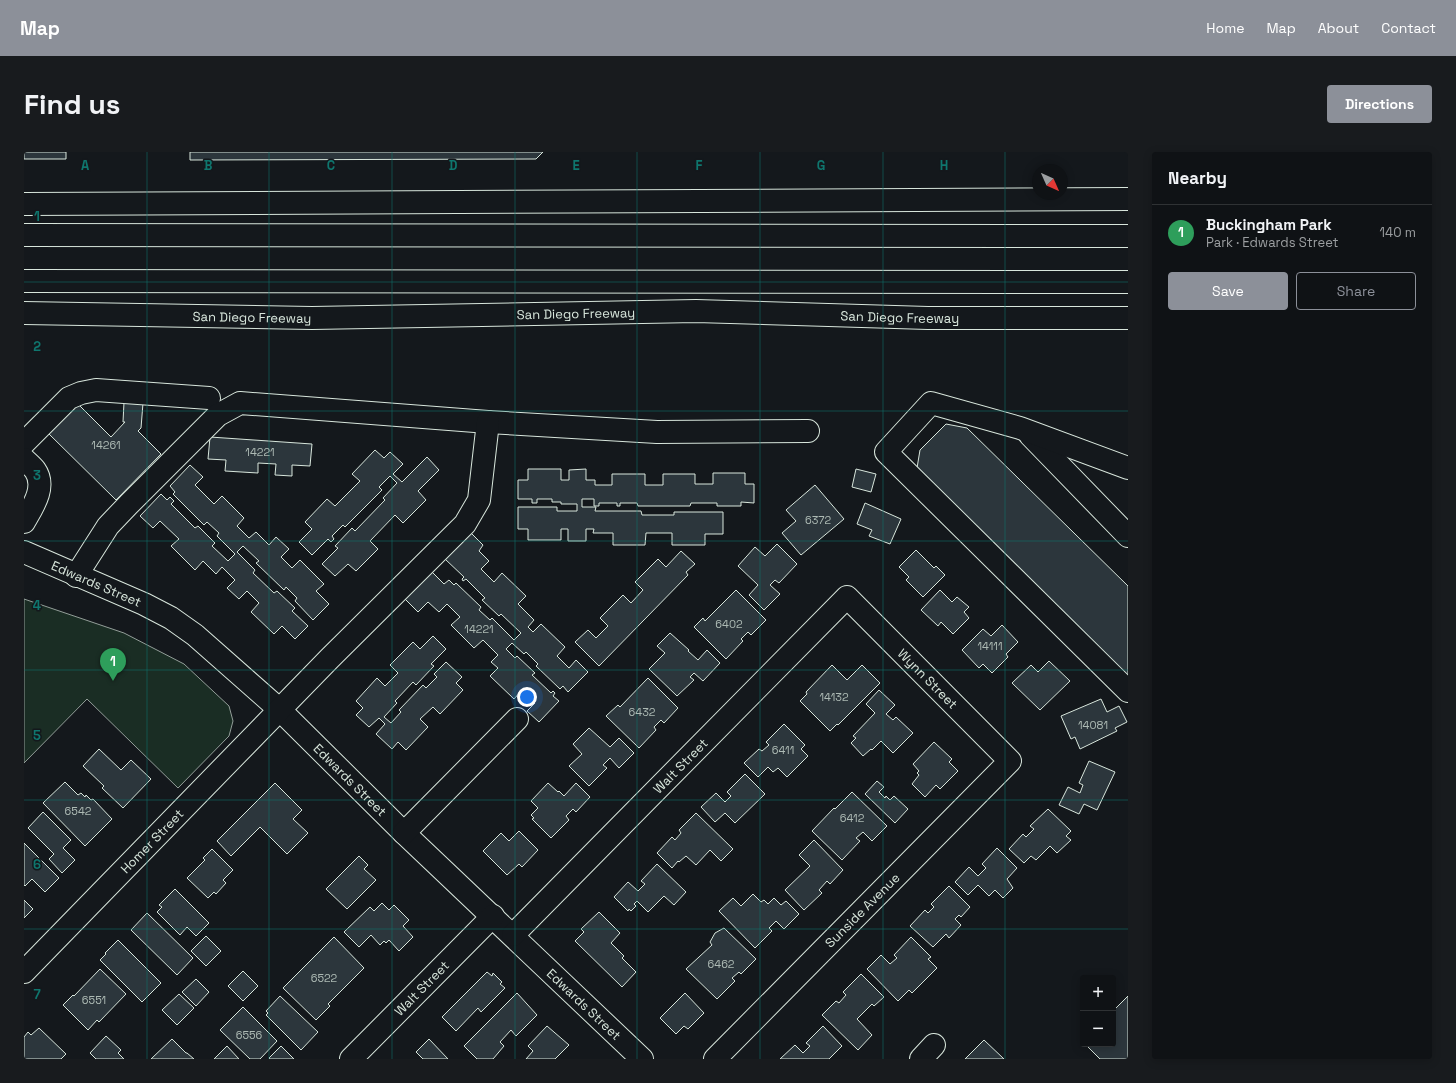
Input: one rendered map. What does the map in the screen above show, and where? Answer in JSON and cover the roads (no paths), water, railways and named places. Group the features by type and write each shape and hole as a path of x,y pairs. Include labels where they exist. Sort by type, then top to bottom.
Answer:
{"main road":[{"path":"24,204 1128,199"},
{"path":"24,235 1128,236"},
{"path":"24,281 1128,282"},
{"name":"San Diego Freeway","path":"24,313 312,318 696,311 928,318 1128,318"},
{"path":"928,318 1128,332"},
{"path":"24,444 69,398 96,390 209,398"},
{"path":"76,576 108,526 128,504 218,415 240,403 488,422 657,432 808,430"},
{"path":"1128,468 1026,431 931,403 886,452 1128,691"},
{"name":"Homer Street","path":"24,972 330,658 466,524 479,500 488,422"},
{"path":"1026,431 1128,536"},
{"path":"24,460 36,471 40,484 37,497 24,522"},
{"name":"Edwards Street","path":"24,552 76,576 144,604 171,618 195,635 280,710 404,833 642,1059"},
{"name":"Wynn Street","path":"847,597 1010,761"},
{"name":"Walt Street","path":"513,935 847,597"},
{"path":"404,833 517,719"},
{"name":"Sunside Avenue","path":"715,1059 1010,761"},
{"name":"Walt Street","path":"351,1059 492,916"}],"place":[{"name":"Buckingham Park","path":"113,681"}]}
